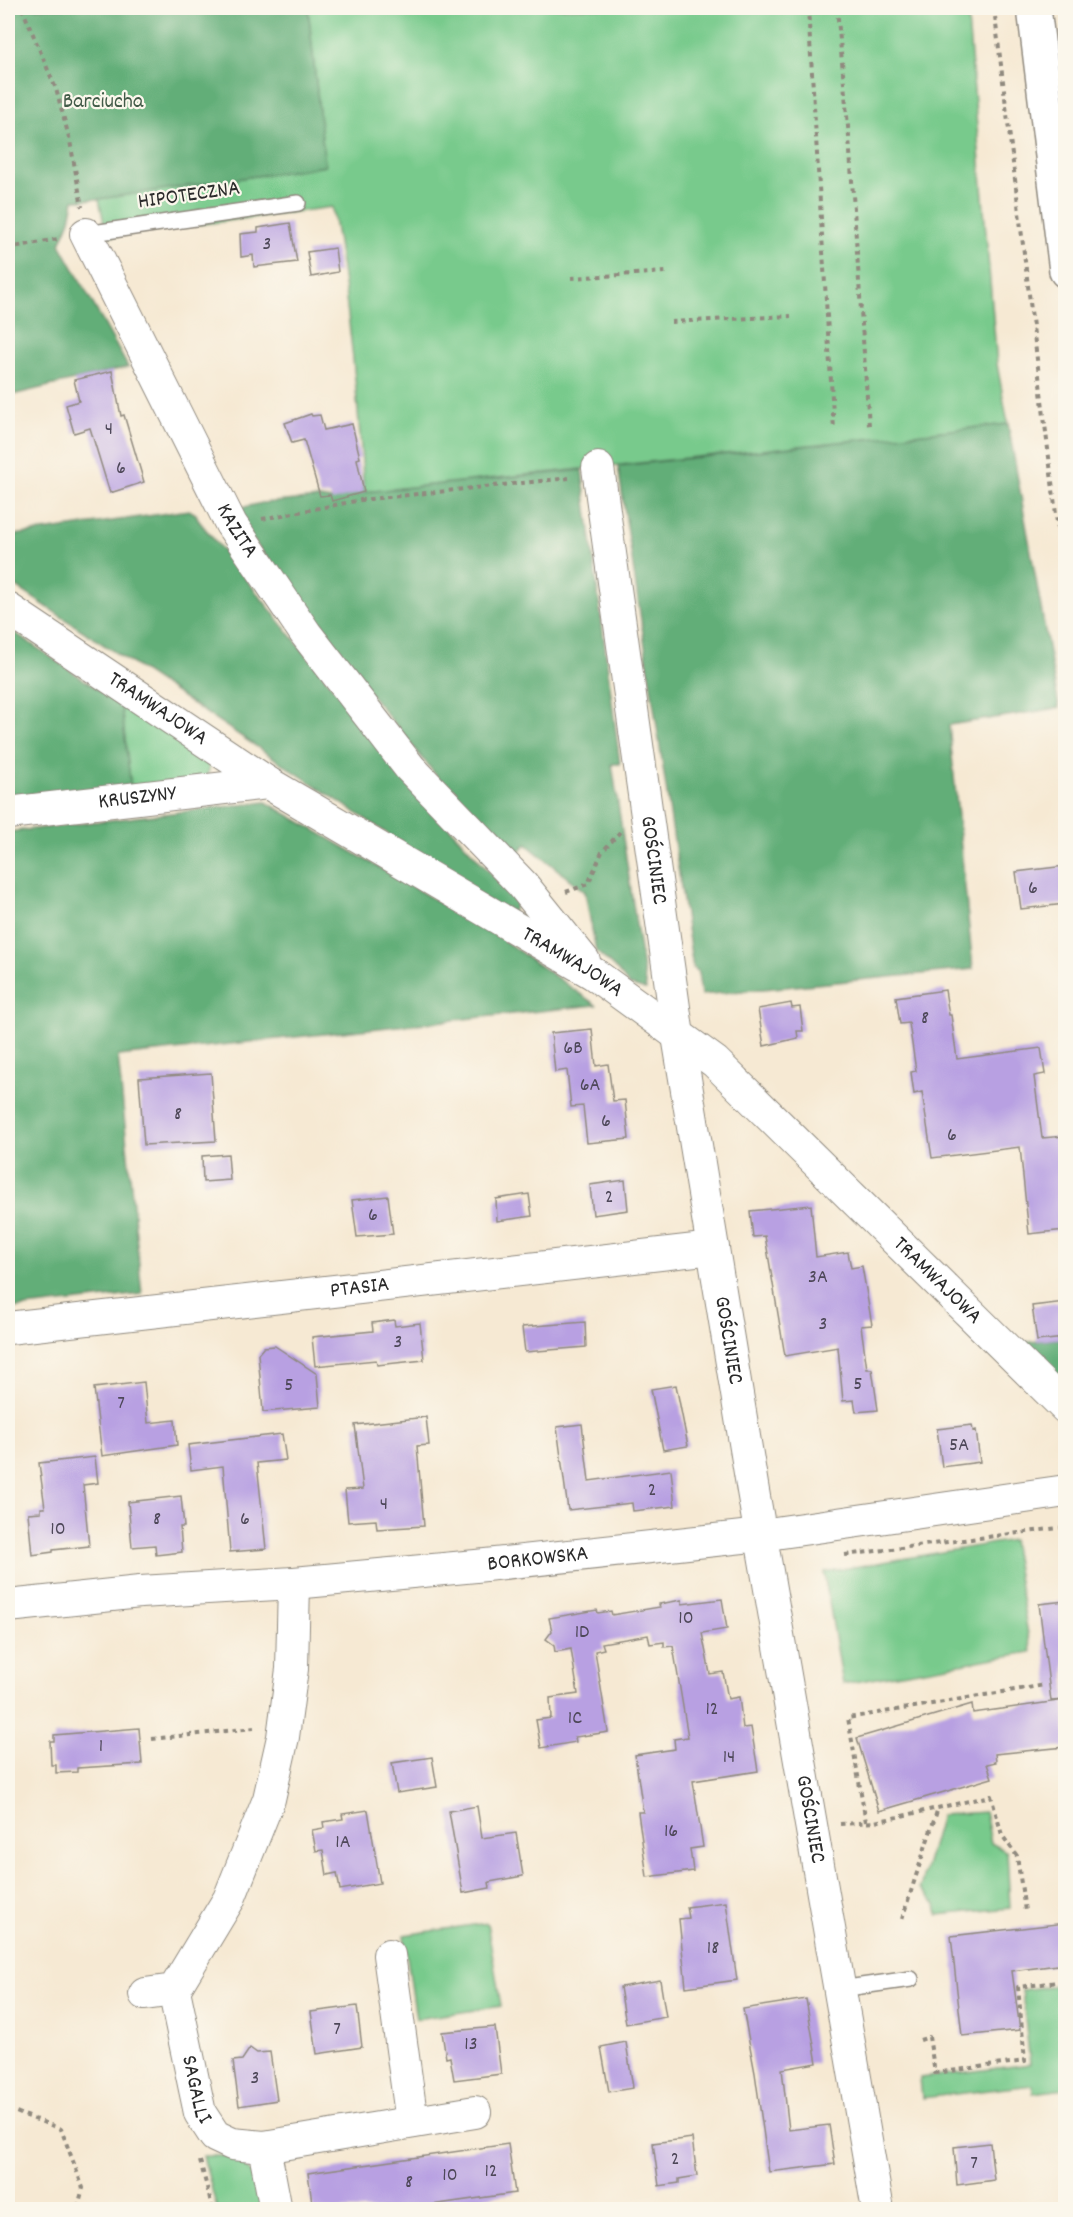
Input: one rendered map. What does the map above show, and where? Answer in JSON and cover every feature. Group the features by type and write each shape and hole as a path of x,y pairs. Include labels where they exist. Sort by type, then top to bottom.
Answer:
{"main road":[{"path":"1034,8 1065,270"}],"street":[{"name":"KAZITA","path":"86,234 231,524 306,634 410,768 522,884 594,974"},
{"name":"GOŚCINIEC","path":"586,473 761,1535 878,2210"},
{"name":"TRAMWAJOWA","path":"8,609 268,783 594,974 715,1062 1065,1408"},
{"name":"KRUSZYNY","path":"8,813 268,783"},
{"name":"PTASIA","path":"8,1328 713,1248"},
{"name":"BORKOWSKA","path":"8,1606 140,1592 294,1583 487,1565 761,1535 1065,1491"},
{"name":"SAGALLI","path":"294,1583 292,1669 283,1737 269,1798 229,1899 159,1992 200,2113 215,2136 232,2144 264,2146 475,2112"},
{"path":"389,1955 412,2122"},
{"path":"264,2146 276,2210"}],"lane":[{"name":"HIPOTECZNA","path":"86,234 298,203"},
{"path":"840,1989 911,1979"}],"path":[{"path":"8,248 86,234 70,141 56,89 22,8"},
{"path":"808,8 834,430"},
{"path":"837,8 849,137 869,426"},
{"path":"994,8 1065,596"},
{"path":"571,278 666,272"},
{"path":"671,322 791,316"},
{"path":"231,524 361,500 586,473"},
{"path":"537,903 588,884 602,852 625,827"},
{"path":"841,1556 1065,1527"},
{"path":"866,1822 848,1718 1045,1685"},
{"path":"153,1739 264,1727"},
{"path":"833,1825 866,1822 991,1796 1002,1835 1017,1856 1025,1911"},
{"path":"902,1919 938,1808"},
{"path":"920,2040 929,2037 935,2073 1025,2061 1018,1987 1065,1981"},
{"path":"8,2109 61,2129 83,2188 77,2210"},
{"path":"8,2205 16,2210"}],"green space":[{"name":"Barciucha","path":"8,8 308,8 325,166 99,199 74,200 70,220 60,244 128,367 8,396"},
{"path":"308,8 967,8 997,364 1008,424 364,492 352,350 332,207 107,237 99,199 325,166"},
{"path":"1008,424 1059,708 949,725 973,969 701,995 698,972 693,968 618,466"},
{"path":"582,470 620,764 612,764 646,990 629,985 617,970 596,951 585,892 526,844 510,862 444,785 306,614 232,510 262,503 320,498 332,500 364,492"},
{"path":"189,510 196,514 199,521 418,793 517,902 511,916 8,581 8,536"},
{"path":"8,628 121,705 131,788 8,802"},
{"path":"121,705 206,756 209,769 204,780 131,788"},
{"path":"266,802 497,936 596,1005 118,1056 142,1294 8,1309 8,832"},
{"path":"1065,1338 1065,1389 1020,1343"},
{"path":"1012,1540 1031,1652 843,1684 824,1572"},
{"path":"985,1812 991,1843 1007,1852 1010,1908 938,1915 936,1904 920,1888 941,1815"},
{"path":"487,1923 501,2006 416,2019 404,1935"},
{"path":"1065,1984 1065,2089 1033,2093 1032,2085 922,2098 920,2078 1030,2064 1022,1990"},
{"path":"203,2156 229,2156 244,2165 258,2180 263,2209 217,2209"}],"building":[{"path":"290,223 297,262 254,267 253,255 241,257 240,234 258,232 258,228"},
{"path":"335,248 338,272 311,277 307,252"},
{"path":"112,371 121,416 124,415 144,482 110,493 90,428 74,433 66,405 79,401 74,380"},
{"path":"311,414 312,416 320,415 324,430 352,424 360,458 357,459 364,492 332,501 330,495 320,496 304,440 292,443 285,423"},
{"path":"1065,866 1065,904 1021,909 1016,872"},
{"path":"945,990 957,1059 1041,1048 1045,1074 1034,1076 1042,1138 1065,1136 1065,1230 1029,1234 1020,1147 932,1158 922,1092 914,1094 911,1072 916,1071 909,1023 900,1024 896,997"},
{"path":"791,1003 792,1008 800,1007 803,1031 797,1031 798,1038 764,1046 758,1009"},
{"path":"592,1029 596,1066 608,1064 613,1101 625,1100 629,1139 587,1143 583,1106 571,1107 567,1070 555,1072 551,1033"},
{"path":"211,1073 216,1141 144,1145 139,1078"},
{"path":"228,1154 230,1180 203,1182 202,1156"},
{"path":"625,1180 628,1210 593,1215 590,1185"},
{"path":"529,1194 532,1216 497,1221 496,1199"},
{"path":"388,1196 393,1234 357,1237 352,1200"},
{"path":"811,1205 816,1257 848,1252 851,1268 862,1266 872,1325 861,1326 867,1369 872,1369 878,1410 856,1412 854,1400 843,1401 838,1347 785,1356 765,1236 753,1237 750,1211"},
{"path":"1065,1302 1065,1338 1037,1341 1032,1306"},
{"path":"394,1320 395,1326 420,1323 424,1360 377,1365 376,1360 315,1366 312,1337 373,1331 372,1323"},
{"path":"585,1322 586,1347 525,1352 522,1327"},
{"path":"275,1346 317,1374 320,1407 263,1412 258,1354 264,1347"},
{"path":"144,1382 148,1423 175,1420 177,1445 102,1456 94,1388"},
{"path":"676,1385 688,1446 663,1450 651,1389"},
{"path":"426,1417 429,1445 417,1446 424,1526 377,1529 376,1520 348,1522 345,1490 363,1489 355,1425"},
{"path":"582,1424 589,1481 671,1470 675,1506 633,1511 632,1503 568,1510 557,1427"},
{"path":"972,1425 973,1431 976,1430 980,1462 942,1467 937,1429"},
{"path":"282,1434 286,1460 257,1463 266,1549 230,1552 223,1466 191,1470 188,1445"},
{"path":"95,1457 98,1483 83,1485 89,1546 32,1555 28,1513 41,1512 41,1508 45,1508 39,1463"},
{"path":"181,1496 184,1527 180,1527 182,1552 156,1555 155,1545 132,1547 128,1502"},
{"path":"722,1599 727,1629 702,1633 710,1674 723,1672 728,1699 739,1697 743,1728 751,1727 758,1771 693,1781 703,1847 690,1849 693,1871 647,1877 638,1812 643,1812 635,1755 675,1749 674,1739 688,1737 673,1646 664,1647 664,1642 650,1644 648,1635 602,1643 604,1649 595,1651 608,1732 575,1737 576,1742 541,1748 536,1720 551,1718 550,1698 578,1694 571,1649 555,1652 554,1645 546,1639 552,1631 549,1618 597,1610 598,1613 611,1611 612,1615 660,1607 659,1604 682,1600 682,1604"},
{"path":"1065,1601 1065,1700 1051,1701 1039,1604"},
{"path":"1065,1700 1065,1747 995,1754 996,1762 987,1764 992,1778 879,1811 857,1738 972,1704 973,1713"},
{"path":"139,1728 142,1764 77,1768 77,1772 56,1773 56,1765 51,1765 50,1741 54,1741 54,1735"},
{"path":"432,1757 437,1787 397,1793 392,1763"},
{"path":"477,1806 482,1838 516,1833 523,1876 489,1882 490,1888 463,1893 449,1811"},
{"path":"368,1810 380,1883 340,1890 337,1873 327,1875 323,1850 316,1851 312,1830 324,1828 323,1822 343,1819 342,1814"},
{"path":"726,1902 737,1980 686,1987 679,1919 689,1918 687,1907"},
{"path":"1065,1923 1065,1964 1012,1971 1020,2030 962,2036 951,1936"},
{"path":"660,1980 666,2017 626,2024 620,1987"},
{"path":"806,1999 817,2063 782,2069 789,2130 829,2125 835,2164 769,2172 743,2009"},
{"path":"357,2006 362,2047 317,2054 311,2012"},
{"path":"495,2027 501,2074 454,2080 450,2057 446,2058 442,2032"},
{"path":"626,2042 633,2088 609,2092 601,2047"},
{"path":"250,2048 257,2053 270,2052 277,2100 239,2106 233,2061 242,2060"},
{"path":"692,2138 697,2176 679,2179 679,2183 659,2186 653,2143"},
{"path":"990,2143 994,2180 957,2185 954,2147"},
{"path":"508,2144 515,2193 396,2210 313,2210 308,2173"}]}
